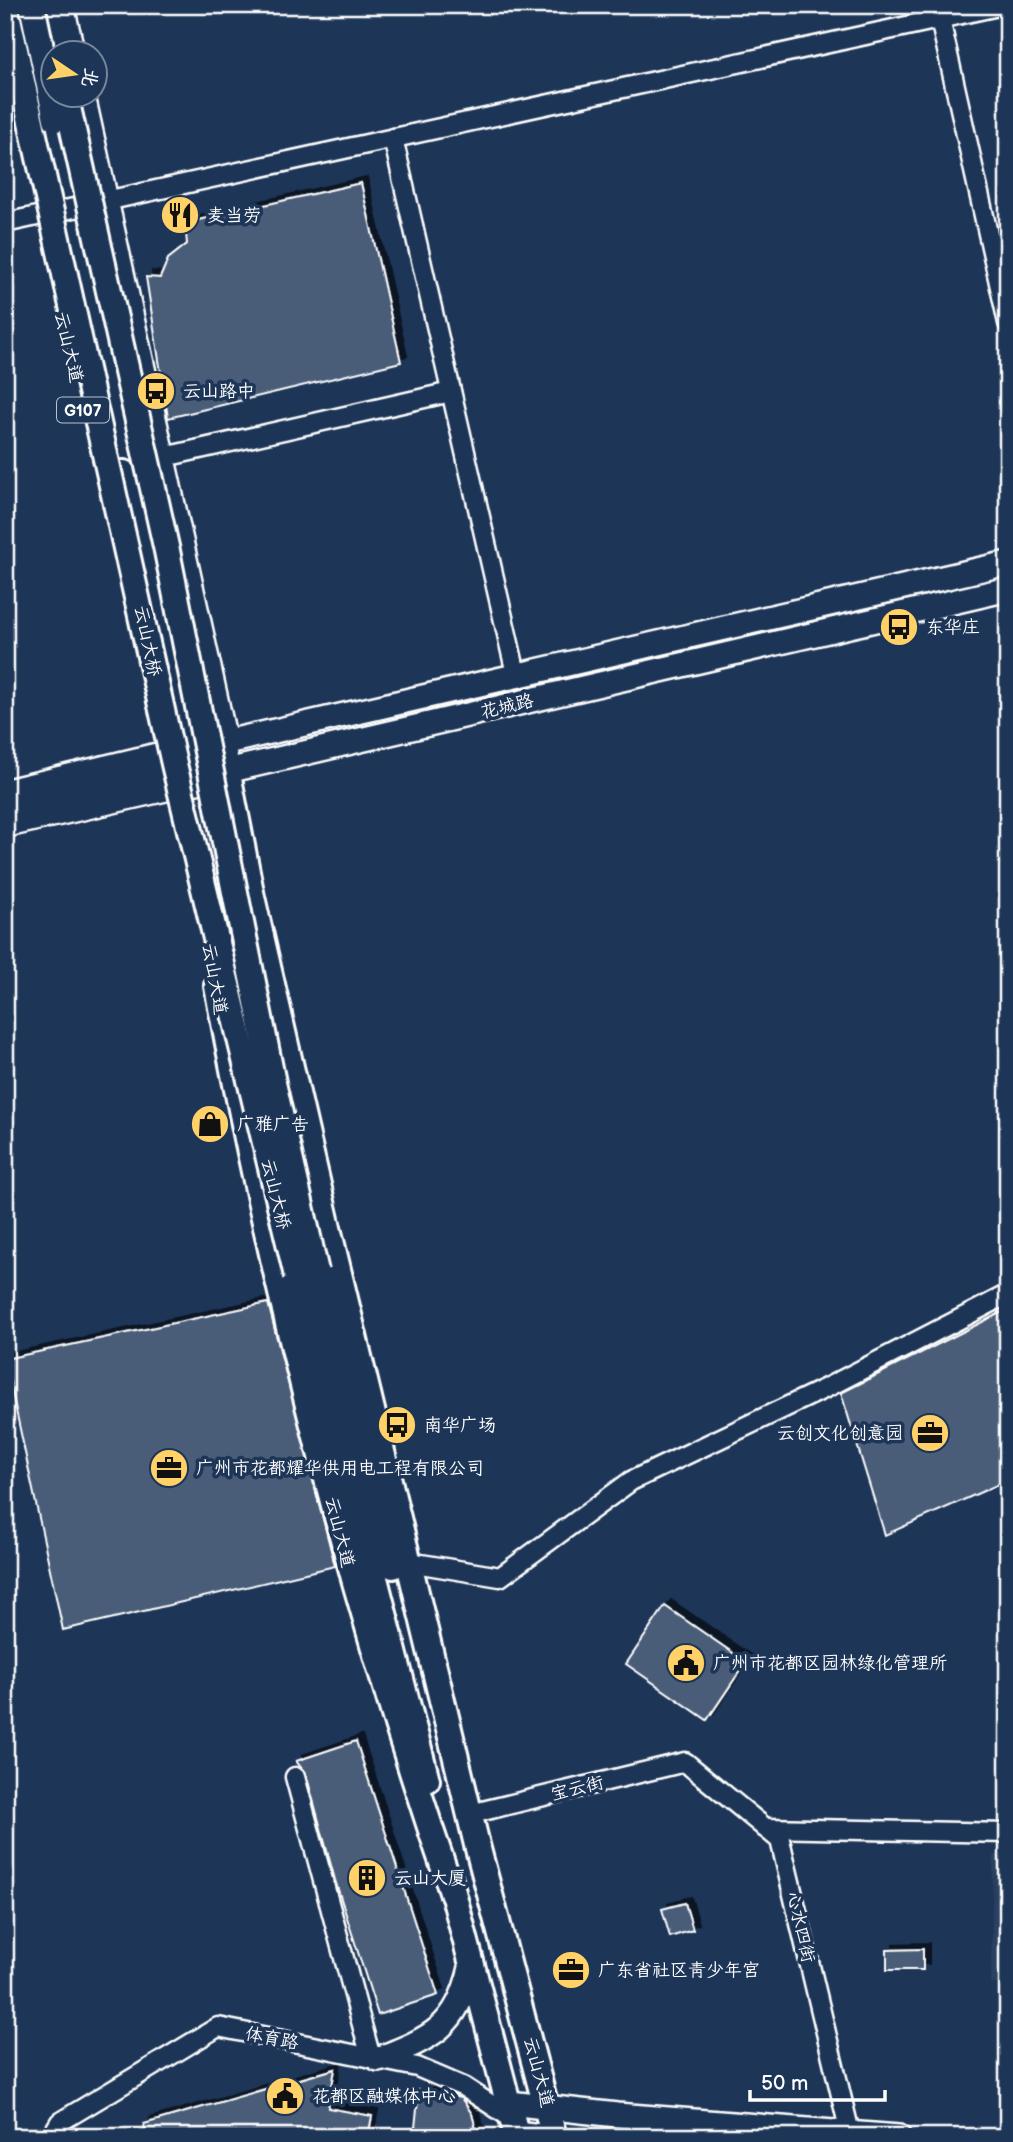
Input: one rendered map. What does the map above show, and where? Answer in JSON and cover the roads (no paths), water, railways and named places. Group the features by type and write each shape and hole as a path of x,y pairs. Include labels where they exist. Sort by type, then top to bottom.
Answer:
{"highway":[{"path":"58,5 66,38"},
{"name":"云山大道","path":"5,60 40,216 197,764"},
{"name":"云山大道","path":"82,108 103,203 140,467 192,606 197,764"},
{"name":"花城路","path":"5,795 197,764"},
{"name":"花城路","path":"5,822 197,764"}],"main road":[{"name":"云山大桥","path":"5,5 174,764 307,1274"},
{"path":"18,5 140,467"},
{"path":"32,5 140,467 197,764"},
{"path":"45,5 53,38"},
{"name":"云山大桥","path":"68,108 167,551 273,1083 307,1274"},
{"name":"云山大道","path":"197,764 252,897 477,1845"},
{"name":"云山大道","path":"197,764 229,1052 290,1329 376,1662 452,1892"},
{"name":"云山大道","path":"307,1274 477,1845 555,2137"},
{"name":"云山大道","path":"307,1274 452,1892 514,2123"}],"street":[{"path":"5,223 1003,5"},
{"path":"940,19 1008,323"},
{"path":"393,138 517,678"},
{"path":"140,467 451,392"},
{"name":"花城路","path":"197,764 517,678 1008,564"},
{"name":"花城路","path":"197,764 1008,589"},
{"path":"409,1562 500,1577 631,1480 828,1387 1008,1294"},
{"name":"宝云街","path":"470,1814 685,1762"},
{"name":"心水四街","path":"685,1762 780,1840 850,2133"},
{"path":"295,1777 374,2058 411,2046 450,2021 464,1997 471,1968"},
{"path":"765,1828 1008,1833"},
{"name":"体育路","path":"51,2137 60,2122 218,2027 417,2067 464,2087 514,2123"},
{"path":"514,2123 549,2108 899,2137"},
{"path":"514,2123 549,2137"}],"place":[{"name":"麦当劳","path":"180,215"},
{"name":"云山路中","path":"156,391"},
{"name":"东华庄","path":"899,627"},
{"name":"广雅广告","path":"210,1124"},
{"name":"南华广场","path":"397,1425"},
{"name":"云创文化创意园","path":"930,1433"},
{"name":"广州市花都耀华供用电工程有限公司","path":"169,1468"},
{"name":"广州市花都区园林绿化管理所","path":"686,1663"},
{"name":"云山大厦","path":"367,1878"},
{"name":"广东省社区青少年宫","path":"571,1970"},
{"name":"花都区融媒体中心","path":"285,2096"}]}
